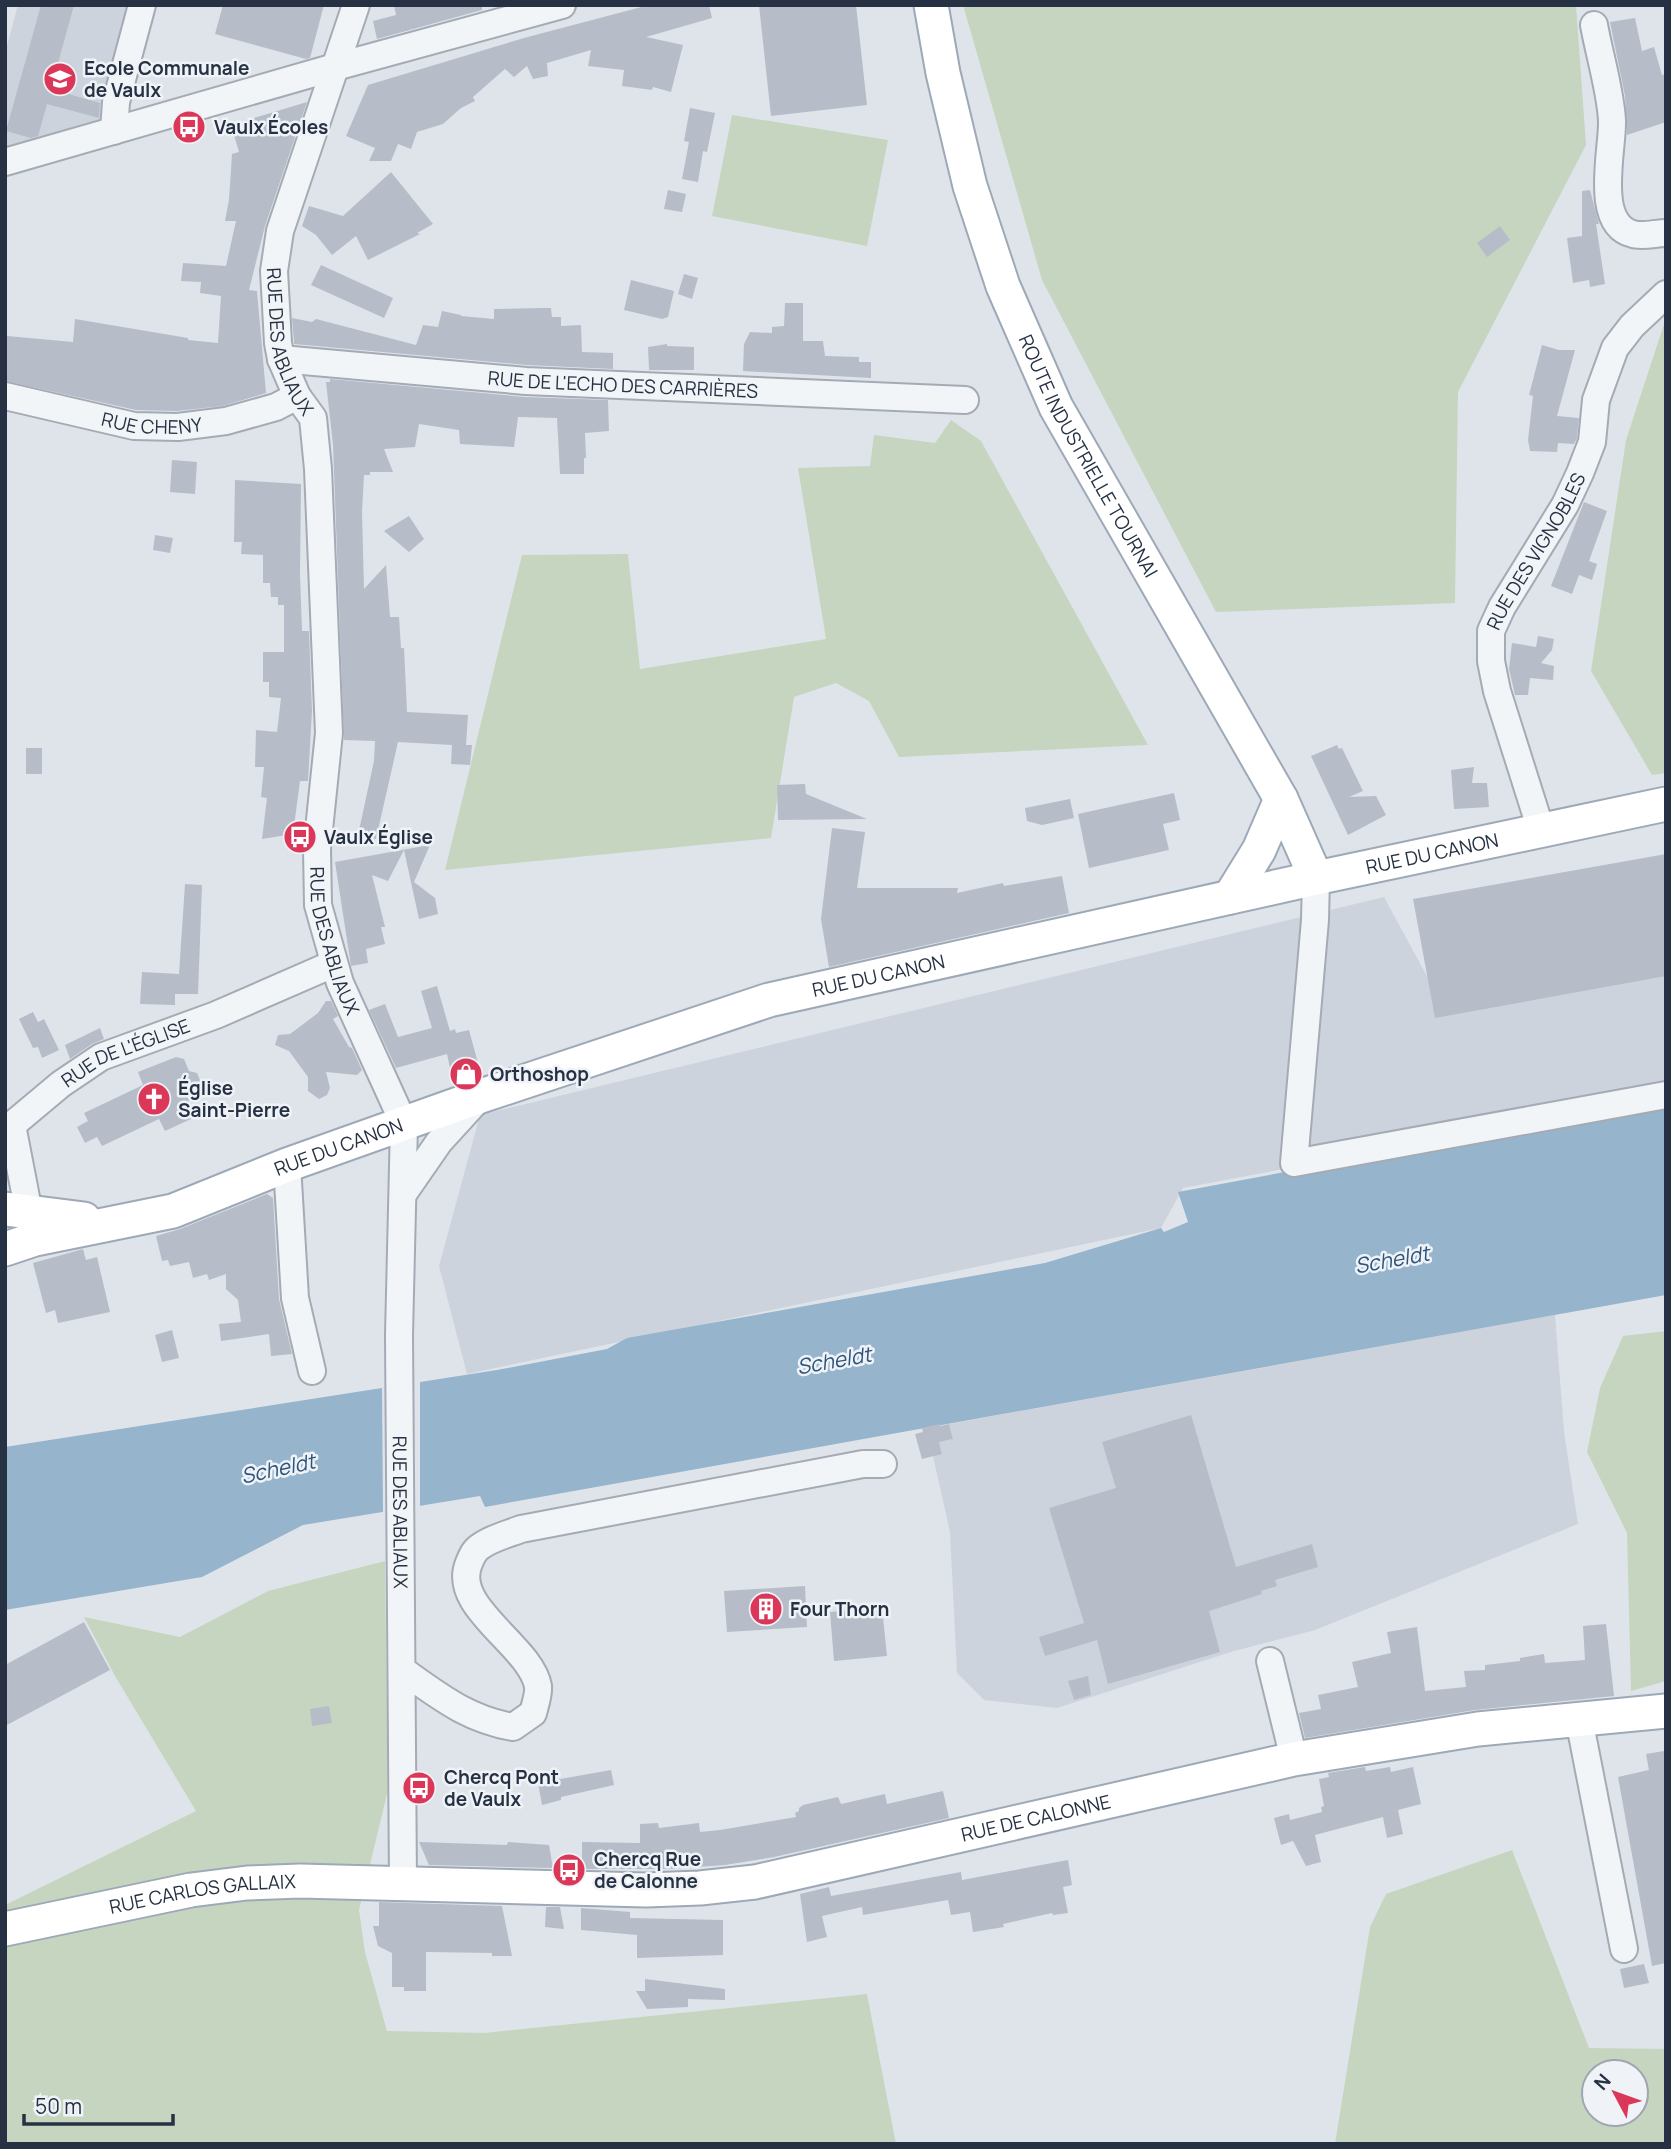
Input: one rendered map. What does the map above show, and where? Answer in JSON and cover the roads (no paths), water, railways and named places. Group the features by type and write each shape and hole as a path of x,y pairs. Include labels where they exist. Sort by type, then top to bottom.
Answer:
{"main road":[{"name":"ROUTE INDUSTRIELLE TOURNAI","path":"931,5 943,73 970,186 1003,286 1056,408 1282,799 1316,878"},
{"path":"1230,897 1259,850 1282,799"},
{"name":"RUE DU CANON","path":"111,1222 173,1211 287,1165 481,1096 769,1000 1316,878 1666,804"},
{"name":"RUE DE L'ÉGLISE","path":"17,1211 111,1222"},
{"path":"5,1249 35,1239 111,1222"},
{"name":"RUE DE CALONNE","path":"403,1884 646,1891 755,1882 1294,1759 1478,1729 1666,1711"},
{"name":"RUE CARLOS GALLAIX","path":"5,1929 191,1890 247,1883 300,1881 403,1884"}],"street":[{"path":"114,131 116,102 142,5"},
{"name":"RUE DES ABLIAUX","path":"355,5 280,231 274,271 278,343 297,396 313,418 317,469 329,733 317,849 318,905 333,964 404,1124 399,1335 403,1884"},
{"path":"5,162 562,5"},
{"path":"1594,25 1612,120 1608,174 1610,209 1618,225 1633,234 1666,233"},
{"name":"RUE DES VIGNOBLES","path":"1541,830 1497,691 1491,661 1491,631 1502,607 1565,505 1580,473 1592,442 1595,400 1615,348 1632,326 1666,294"},
{"name":"RUE DE L'ECHO DES CARRIÈRES","path":"282,359 526,382 965,400"},
{"name":"RUE CHENY","path":"5,396 134,426 178,427 226,421 276,407 297,396"},
{"path":"1316,878 1315,920 1294,1163 1666,1096"},
{"name":"RUE DE L'ÉGLISE","path":"17,1211 12,1125 61,1084 101,1058 216,1015 333,964"},
{"path":"402,1194 439,1142 481,1096"},
{"path":"287,1165 295,1298 312,1371"},
{"path":"402,1670 444,1700 468,1713 488,1723 513,1727 533,1713 538,1687 524,1658 492,1625 468,1591 465,1572 474,1552 482,1544 521,1529 863,1464 883,1464"},
{"path":"1270,1661 1294,1759"},
{"path":"1579,1719 1623,1949"}],"water":[{"name":"Scheldt","path":"1666,1106 1666,1295 485,1507 480,1496 303,1525 202,1577 5,1610 5,1447 497,1370 607,1349 627,1338 1045,1263 1161,1228 1164,1232 1188,1222 1178,1192 1484,1135"}],"place":[{"name":"Ecole Communale de Vaulx","path":"60,79"},
{"name":"Vaulx Écoles","path":"189,127"},
{"name":"Vaulx Église","path":"300,837"},
{"name":"Orthoshop","path":"466,1074"},
{"name":"Église Saint-Pierre","path":"154,1099"},
{"name":"Four Thorn","path":"766,1609"},
{"name":"Chercq Pont de Vaulx","path":"419,1788"},
{"name":"Chercq Rue de Calonne","path":"569,1870"}]}
